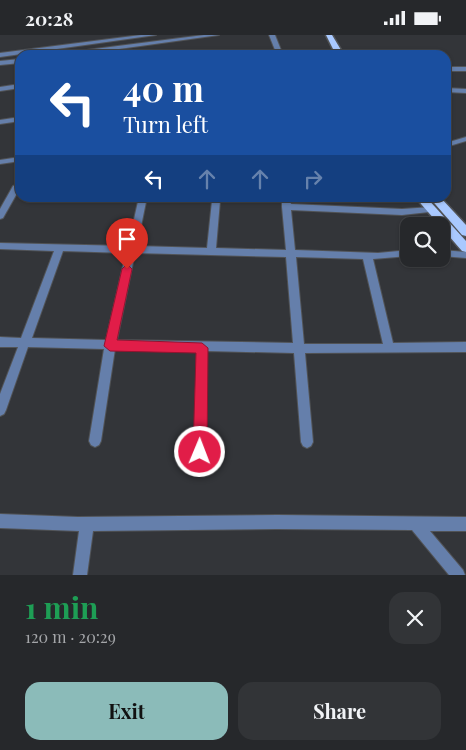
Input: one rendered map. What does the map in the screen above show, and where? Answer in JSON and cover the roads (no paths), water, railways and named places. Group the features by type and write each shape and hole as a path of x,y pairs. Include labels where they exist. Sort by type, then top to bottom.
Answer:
{"main road":[{"path":"329,35 337,50"},
{"path":"424,202 466,248"},
{"path":"439,202 466,232"}],"street":[{"path":"62,50 127,37 153,35"},
{"path":"100,50 216,35"},
{"path":"272,35 278,50"},
{"path":"127,37 132,50"},
{"path":"0,55 15,54"},
{"path":"0,63 15,62"},
{"path":"451,69 466,69"},
{"path":"0,89 15,87"},
{"path":"451,90 466,91"},
{"path":"0,122 15,120"},
{"path":"451,144 466,139"},
{"path":"0,162 15,160"},
{"path":"0,216 15,190"},
{"path":"95,441 110,346 142,202"},
{"path":"211,251 216,202"},
{"path":"307,442 286,203 402,212 429,209"},
{"path":"0,246 367,255 400,253"},
{"path":"0,410 60,247"},
{"path":"450,254 466,255"},
{"path":"367,255 389,348"},
{"path":"0,343 298,349 466,347"},
{"path":"200,452 202,348"},
{"path":"0,521 87,524 277,522 466,524"},
{"path":"415,523 458,575"},
{"path":"80,575 87,524"}]}
